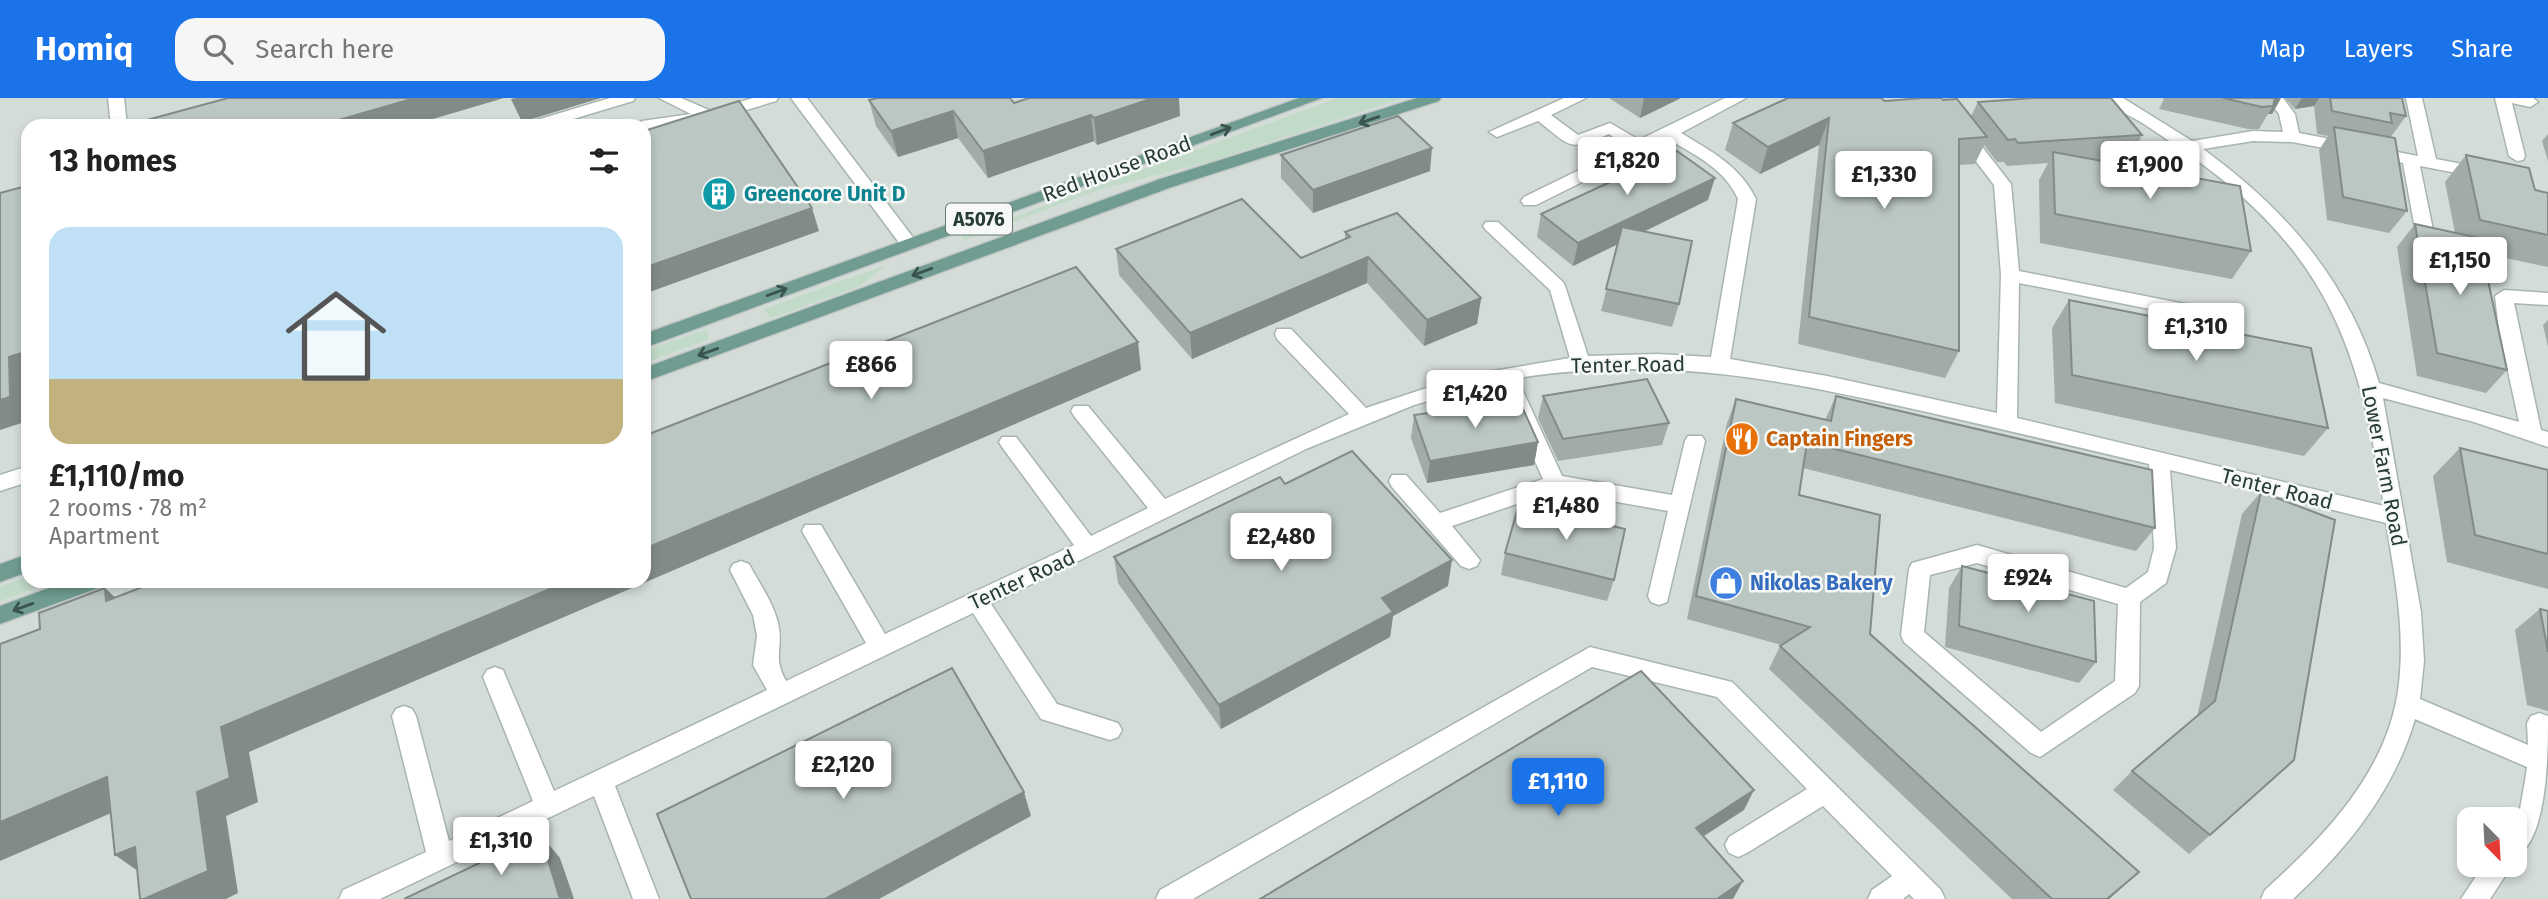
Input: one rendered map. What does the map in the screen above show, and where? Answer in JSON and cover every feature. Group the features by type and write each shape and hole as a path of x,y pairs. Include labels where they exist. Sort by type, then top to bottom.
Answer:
{"main road":[{"name":"Red House Road","path":"651,338 1314,98"},
{"path":"651,372 1167,183 1433,98"},
{"path":"909,244 929,251 951,250 1105,196 1167,183"},
{"path":"0,573 21,566"},
{"path":"0,615 74,588"}],"street":[{"path":"116,98 119,119"},
{"path":"556,119 627,98"},
{"path":"667,98 710,116"},
{"path":"651,125 710,116 770,98"},
{"path":"799,98 909,244"},
{"path":"1497,132 1578,98"},
{"path":"1530,201 1738,98"},
{"path":"1936,98 2002,184 2010,275 2007,422"},
{"name":"Lower Farm Road","path":"2112,98 2192,146 2266,209 2318,271 2340,305 2371,388 2396,517 2410,632 2408,705 2393,747 2350,821 2313,864 2274,899"},
{"path":"2275,98 2287,114 2292,137"},
{"path":"2414,98 2428,161"},
{"path":"2503,98 2517,156"},
{"path":"2510,98 2530,102"},
{"path":"1539,114 1576,142 1609,128 1638,147"},
{"path":"1668,132 1724,168 1739,182 1747,200 1719,365"},
{"path":"2192,146 2253,136 2292,137 2428,161 2505,180"},
{"path":"2410,158 2426,240"},
{"path":"1492,226 1559,287 1581,364"},
{"path":"2010,275 2230,319"},
{"path":"2540,438 2508,330 2504,296 2548,299"},
{"path":"1283,334 1362,416"},
{"name":"Tenter Road","path":"352,899 379,893 440,857 1362,416 1427,394 1505,374 1581,364 1661,361 1719,365 1797,376 2007,422 2396,517"},
{"path":"1505,374 1555,483"},
{"path":"2371,388 2478,416 2540,438"},
{"path":"1081,411 1163,512"},
{"path":"1659,596 1695,441"},
{"path":"1009,442 1088,548"},
{"path":"2129,598 2158,578 2165,548 2159,460"},
{"path":"0,483 21,476"},
{"path":"1399,481 1469,559"},
{"path":"1437,523 1555,483 1680,505"},
{"path":"813,531 880,647"},
{"path":"1977,554 2129,598 2127,686 2040,746 1912,635 1920,569 1977,554"},
{"path":"741,570 769,623 771,637 765,665 782,695"},
{"path":"977,601 1049,712 1110,730"},
{"path":"1169,899 1590,657 1724,689 1932,899"},
{"path":"495,677 548,807"},
{"path":"2408,705 2540,761"},
{"path":"404,716 440,857"},
{"path":"2527,829 2532,822 2540,761 2539,723 2548,726"},
{"path":"601,782 646,899"},
{"path":"1738,845 1825,791"},
{"path":"2474,899 2490,877"},
{"path":"1881,899 1911,878"}],"shaded area":[{"path":"0,98 2548,98 2548,899 0,899"}],"green space":[{"path":"1338,98 1404,98 1212,161 1102,189 964,240 962,236"},
{"path":"886,265 860,286 771,318 764,309"},
{"path":"707,329 709,339 651,360 651,349"},
{"path":"21,579 21,588 36,588 0,601 0,587"}],"building":[{"path":"228,98 415,98 342,119 151,119"},
{"path":"1010,98 1014,103 1029,98 1153,98 1094,118 1091,115 983,151 953,111 891,131 869,100"},
{"path":"1788,98 1881,98 1885,101 1957,99 1987,137 1959,139 1959,351 1809,317 1829,118 1768,147 1733,123"},
{"path":"2034,98 2111,98 2142,135 2018,143 2015,139 2008,140 1978,102"},
{"path":"2223,98 2275,98 2273,106 2262,107"},
{"path":"2330,98 2402,98 2406,116 2390,113 2392,123 2332,111"},
{"name":"Greencore Unit D","path":"739,101 812,208 651,266 651,129"},
{"path":"1398,116 1432,148 1313,190 1281,155"},
{"path":"2334,127 2395,138 2407,211 2343,197"},
{"path":"1677,151 1715,178 1578,243 1541,214"},
{"path":"2053,152 2240,186 2251,251 2055,214"},
{"path":"2466,155 2529,168 2535,190 2548,193 2548,235 2480,220"},
{"path":"21,187 21,353 9,357 10,397 0,400 0,193"},
{"path":"1242,199 1301,258 1350,237 1345,232 1397,213 1481,298 1427,320 1368,257 1190,333 1116,249"},
{"path":"2415,224 2479,238 2507,370 2437,353"},
{"path":"1622,227 1692,241 1679,304 1606,289"},
{"path":"1076,267 1138,342 651,546 651,433"},
{"path":"2069,300 2311,348 2328,428 2072,375"},
{"path":"1647,379 1669,423 1563,439 1543,396"},
{"path":"1836,396 2152,470 2155,528 1807,442 1799,495 1880,515 1870,634 2139,872 2107,899 2052,899 1780,646 1810,627 1696,596 1736,399 1831,421"},
{"path":"1519,400 1538,442 1430,461 1414,415"},
{"path":"2460,448 2548,470 2548,554 2475,535"},
{"path":"1352,451 1452,560 1382,598 1393,612 1219,705 1114,557 1280,477 1285,484"},
{"path":"2261,492 2335,520 2294,760 2210,835 2132,771 2215,701"},
{"path":"1519,504 1625,529 1614,580 1505,553"},
{"path":"1962,566 2094,601 2096,662 1959,626"},
{"path":"105,588 106,601 140,588 552,588 221,727 230,778 197,792 208,871 144,899 140,899 135,847 115,855 107,777 0,822 0,644 40,629 39,613"},
{"path":"2540,609 2548,611 2548,652"},
{"path":"952,668 1024,792 825,899 691,899 657,814"},
{"path":"1641,671 1754,790 1696,828 1743,881 1717,899 1260,899"},
{"path":"540,834 560,899 404,899"}],"place":[{"name":"Greencore Unit D","path":"719,194"},
{"name":"Captain Fingers","path":"1742,439"},
{"name":"Nikolas Bakery","path":"1726,583"}]}
